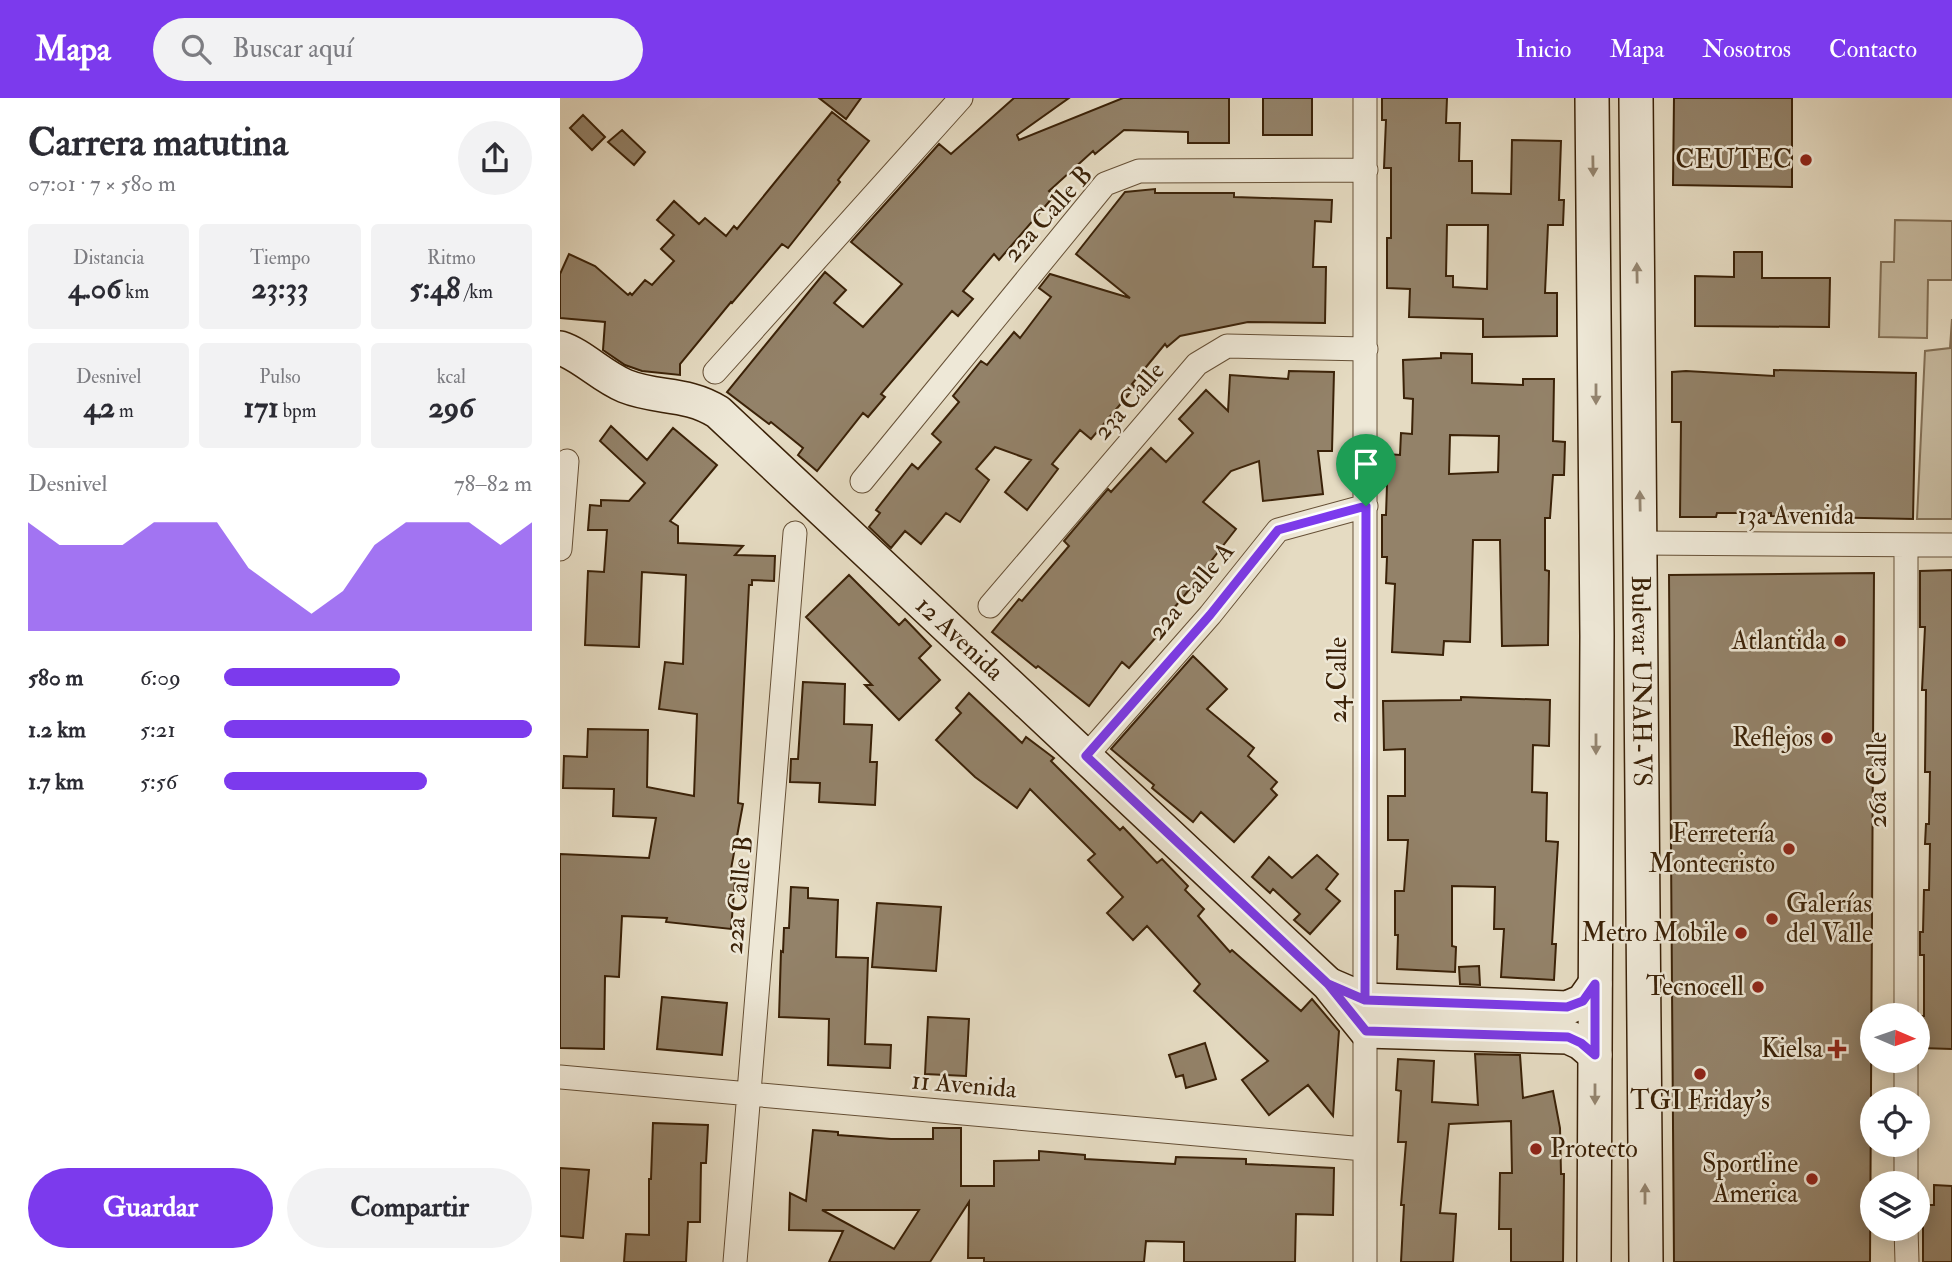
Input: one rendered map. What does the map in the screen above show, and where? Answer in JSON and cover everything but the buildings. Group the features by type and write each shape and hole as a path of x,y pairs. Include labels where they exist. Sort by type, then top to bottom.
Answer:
{"main road":[{"name":"Bulevar UNAH-VS","path":"1592,98 1597,636 1594,1262"},
{"name":"Bulevar UNAH-VS","path":"1636,98 1646,1262"},
{"name":"12 Avenida","path":"560,348 571,352 596,372 628,388 701,402 718,412 1365,1016"},
{"path":"1597,636 1618,687 1619,839 1623,852 1632,863 1643,863"},
{"path":"1365,1016 1567,1007 1583,1001 1595,984"},
{"path":"1365,1016 1568,1037 1581,1043 1595,1055"}],"street":[{"path":"715,372 961,98"},
{"name":"24 Calle","path":"1365,98 1365,1262"},
{"name":"22a Calle B","path":"862,481 1105,184 1139,171 1366,170"},
{"name":"23a Calle","path":"990,606 1198,364 1227,346 1366,349"},
{"path":"560,549 567,461"},
{"name":"22a Calle A","path":"1086,756 1210,615 1278,530 1366,506"},
{"name":"22a Calle B","path":"735,1262 794,533"},
{"name":"13a Avenida","path":"1640,543 1952,545"},
{"name":"26a Calle","path":"1906,545 1906,1003"},
{"name":"11 Avenida","path":"560,1077 1364,1149"},
{"path":"1906,1241 1907,1262"}],"shaded area":[{"path":"1895,220 1952,221 1952,280 1928,280 1927,338 1879,337 1881,262 1894,262"},
{"path":"1952,319 1952,519 1917,519 1925,351 1950,348"}],"place":[{"name":"CEUTEC","path":"1806,160"},
{"name":"Atlantida","path":"1840,641"},
{"name":"Reflejos","path":"1827,738"},
{"name":"Ferretería Montecristo","path":"1789,849"},
{"name":"Galerías del Valle","path":"1772,919"},
{"name":"Metro Mobile","path":"1741,933"},
{"name":"Tecnocell","path":"1758,987"},
{"name":"Kielsa","path":"1837,1049"},
{"name":"TGI Friday's","path":"1700,1074"},
{"name":"Protecto","path":"1536,1149"},
{"name":"Sportline America","path":"1812,1179"}],"route":[{"path":"1366,506 1278,530 1210,615 1086,756 1328,984 1365,1000 1567,1007 1583,1001 1595,984 1595,1055 1581,1043 1568,1037 1366,1031 1328,984 1365,1000 1366,506"}]}
